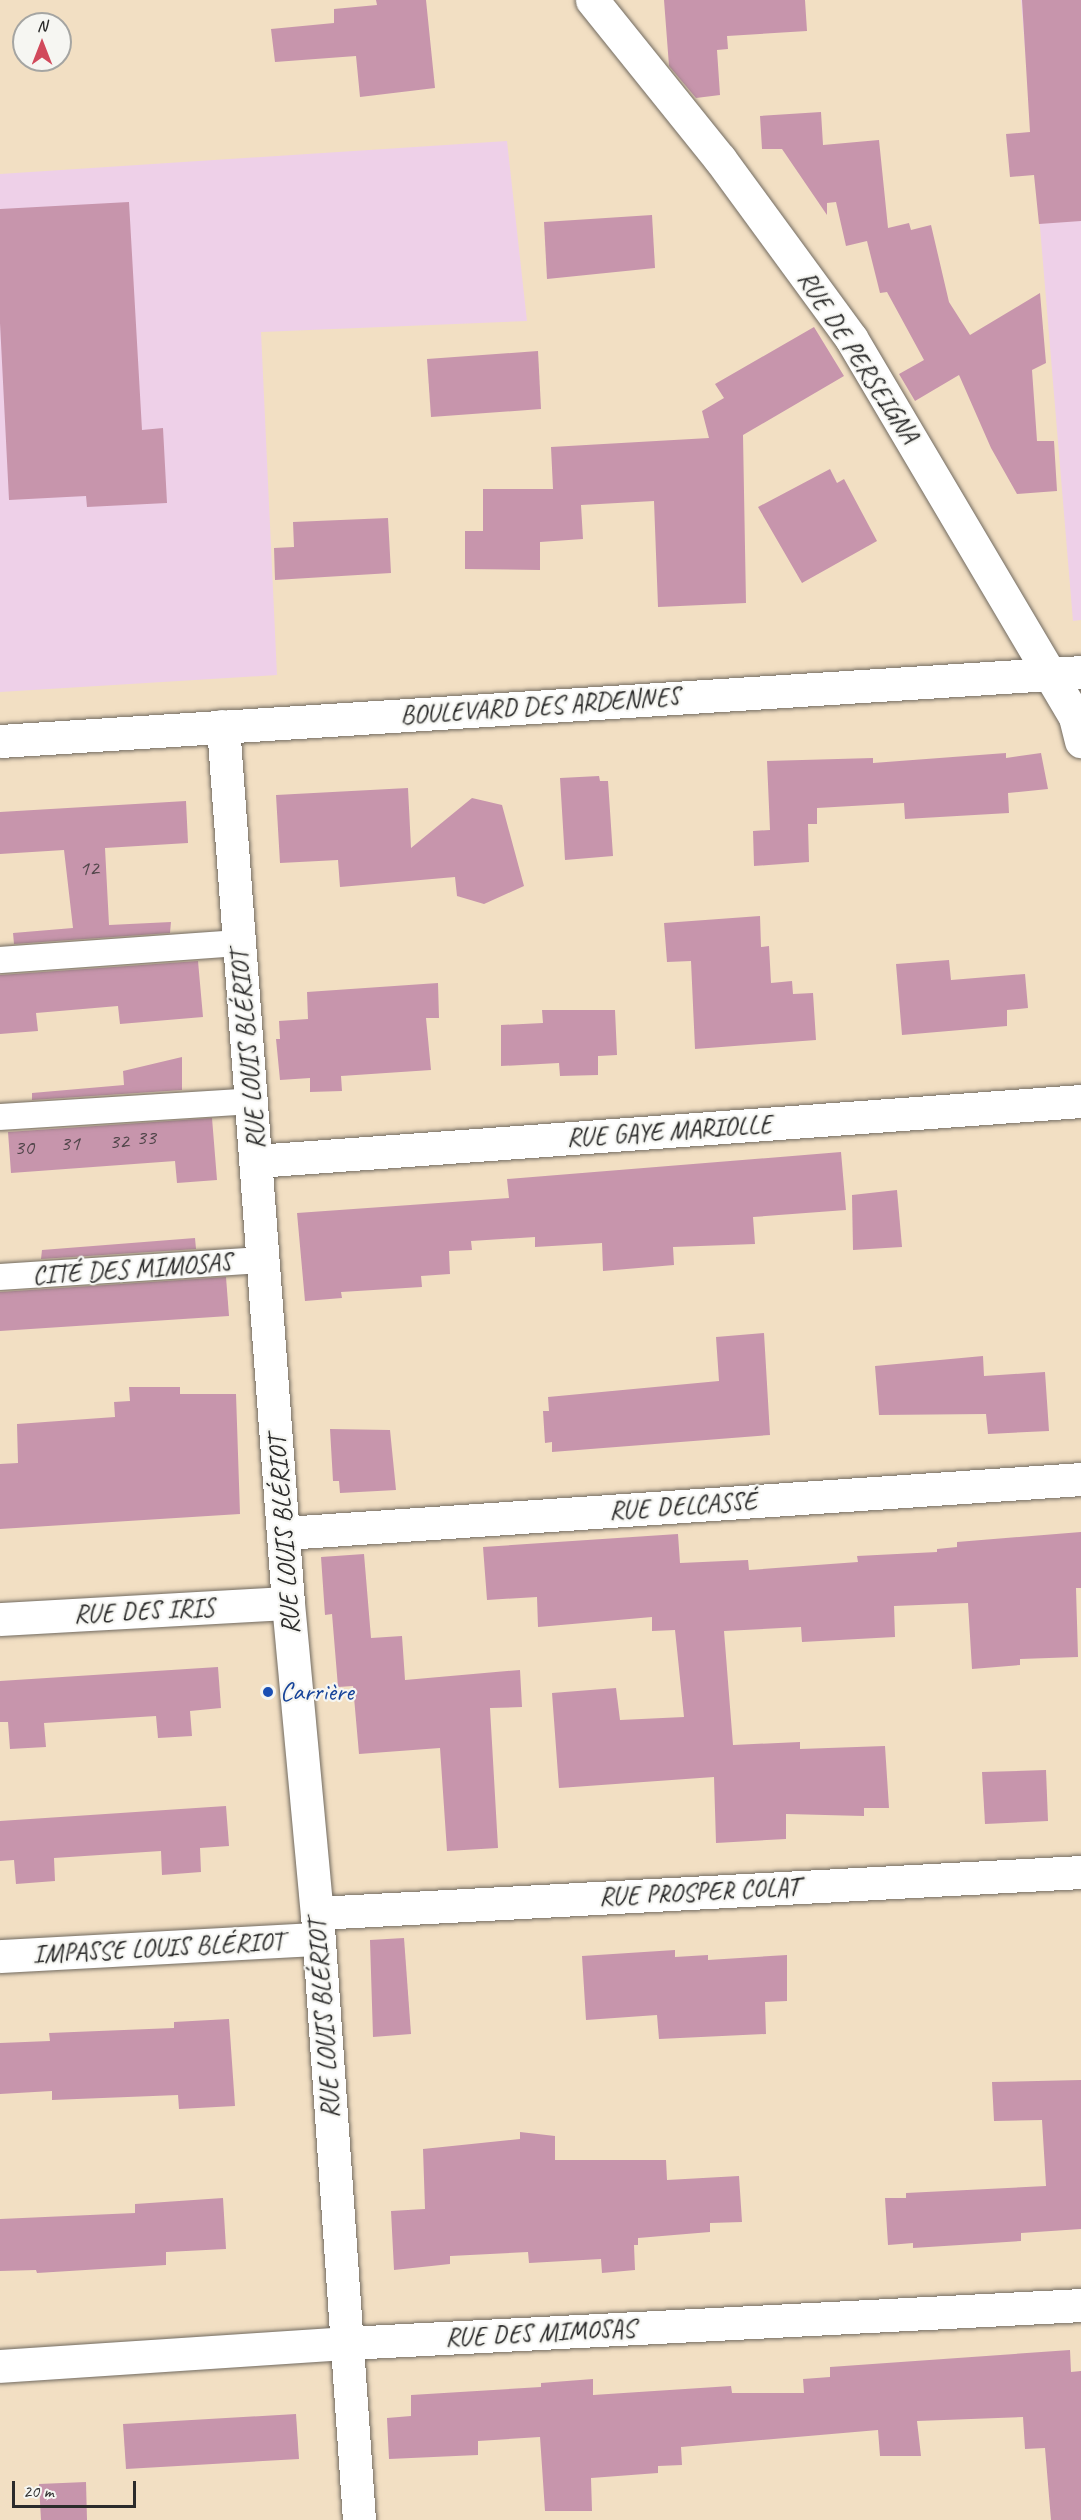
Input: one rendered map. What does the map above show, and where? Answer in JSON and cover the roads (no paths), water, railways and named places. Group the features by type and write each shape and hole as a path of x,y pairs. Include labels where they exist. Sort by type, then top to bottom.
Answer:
{"street":[{"name":"RUE DE PERSEIGNA","path":"592,0 720,159 852,338 1065,673 1081,741"},
{"name":"BOULEVARD DES ARDENNES","path":"0,741 1065,673"},
{"name":"RUE LOUIS BLÉRIOT","path":"223,726 285,1533 288,1603 317,1926 359,2520"},
{"name":"RUE GAYE MARIOLLE","path":"256,1161 1081,1101"},
{"name":"RUE DELCASSÉ","path":"285,1533 1081,1479"},
{"name":"RUE DES IRIS","path":"0,1619 288,1603"},
{"name":"RUE PROSPER COLAT","path":"317,1926 1081,1872"},
{"name":"IMPASSE LOUIS BLÉRIOT","path":"0,1956 317,1926"},
{"name":"RUE DES MIMOSAS","path":"0,2366 347,2343 1081,2305"}],"lane":[{"path":"0,960 239,943"},
{"path":"0,1117 251,1101"},
{"name":"CITÉ DES MIMOSAS","path":"0,1277 264,1260"}],"place":[{"name":"Carrière","path":"268,1692"}]}
